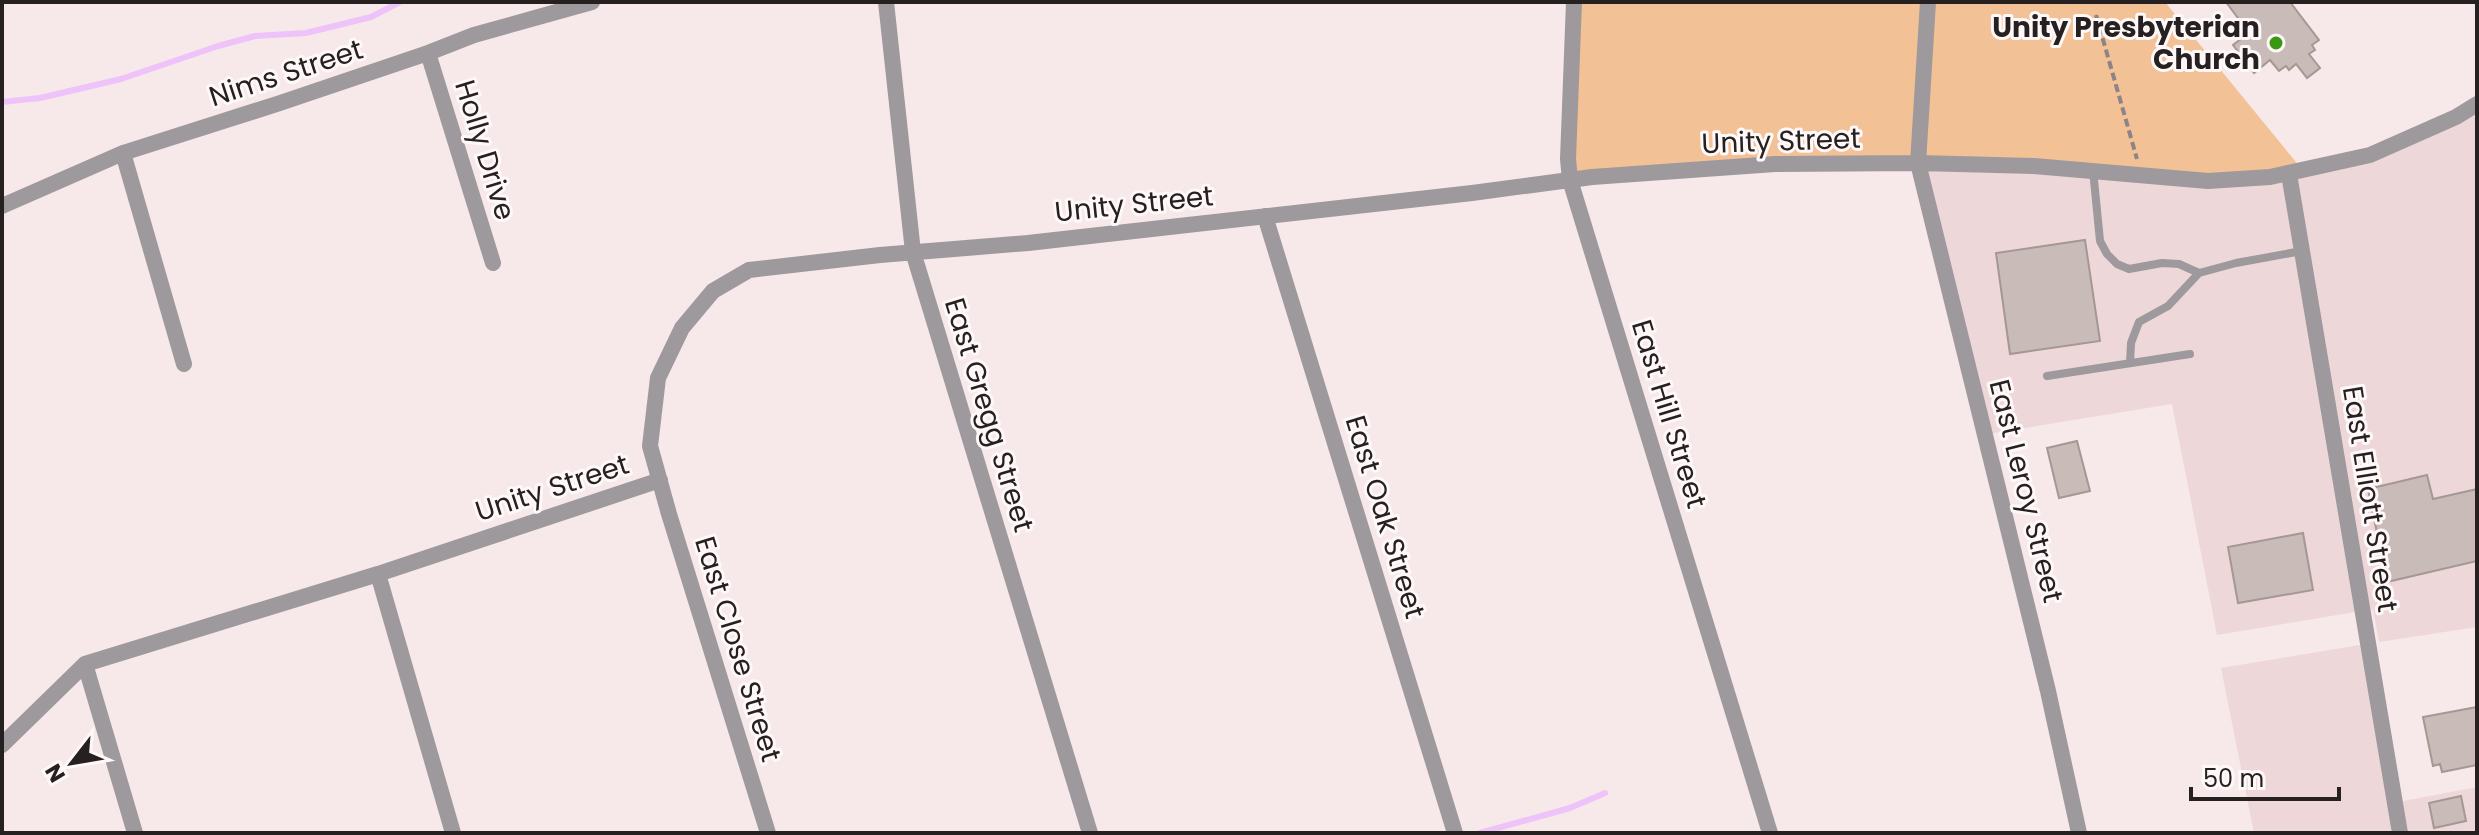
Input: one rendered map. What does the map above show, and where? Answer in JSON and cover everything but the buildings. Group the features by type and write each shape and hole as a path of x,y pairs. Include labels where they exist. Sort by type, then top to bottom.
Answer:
{"street":[{"name":"Nims Street","path":"2,206 123,153 428,53 474,35 592,2"},
{"name":"East Gregg Street","path":"886,2 913,252 1090,833"},
{"name":"East Hill Street","path":"1574,2 1568,159 1570,180 1770,833"},
{"name":"East Leroy Street","path":"1928,2 1918,163 2048,691 2079,833"},
{"name":"Holly Drive","path":"428,53 493,263"},
{"name":"Unity Street","path":"2,745 85,664 378,574 660,480 650,446 658,378 682,328 713,291 749,270 1028,243 1570,180 1775,164 1918,163 2093,170 2235,181 2289,174 2370,155 2456,117 2477,104"},
{"path":"123,153 184,364"},
{"name":"East Elliott Street","path":"2289,174 2400,833"},
{"name":"East Oak Street","path":"1265,216 1455,833"},
{"name":"East Close Street","path":"660,480 768,833"},
{"path":"378,574 453,833"},
{"path":"85,664 135,833"}],"lane":[{"path":"2093,170 2100,241 2117,264 2129,269 2162,263 2179,264 2199,273"},
{"path":"2130,363 2131,343 2139,322 2168,306 2199,273 2303,251"},
{"path":"2047,376 2190,354"}],"path":[{"path":"2096,15 2141,174"}],"shaded area":[{"path":"1577,2 2165,2 2300,167 2233,178 2040,163 1574,176"},
{"path":"2477,100 2477,627 2379,642 2373,609 2217,635 2172,404 1988,434 1922,171 2233,178 2369,152"},
{"path":"2372,643 2398,802 2477,787 2477,833 2254,833 2221,668"}],"waterway":[{"path":"2,102 40,98 121,79 255,36 306,33 371,17 400,2"},
{"path":"1480,833 1570,808 1605,793"}],"place":[{"name":"Unity Presbyterian Church","path":"2276,43"}]}
